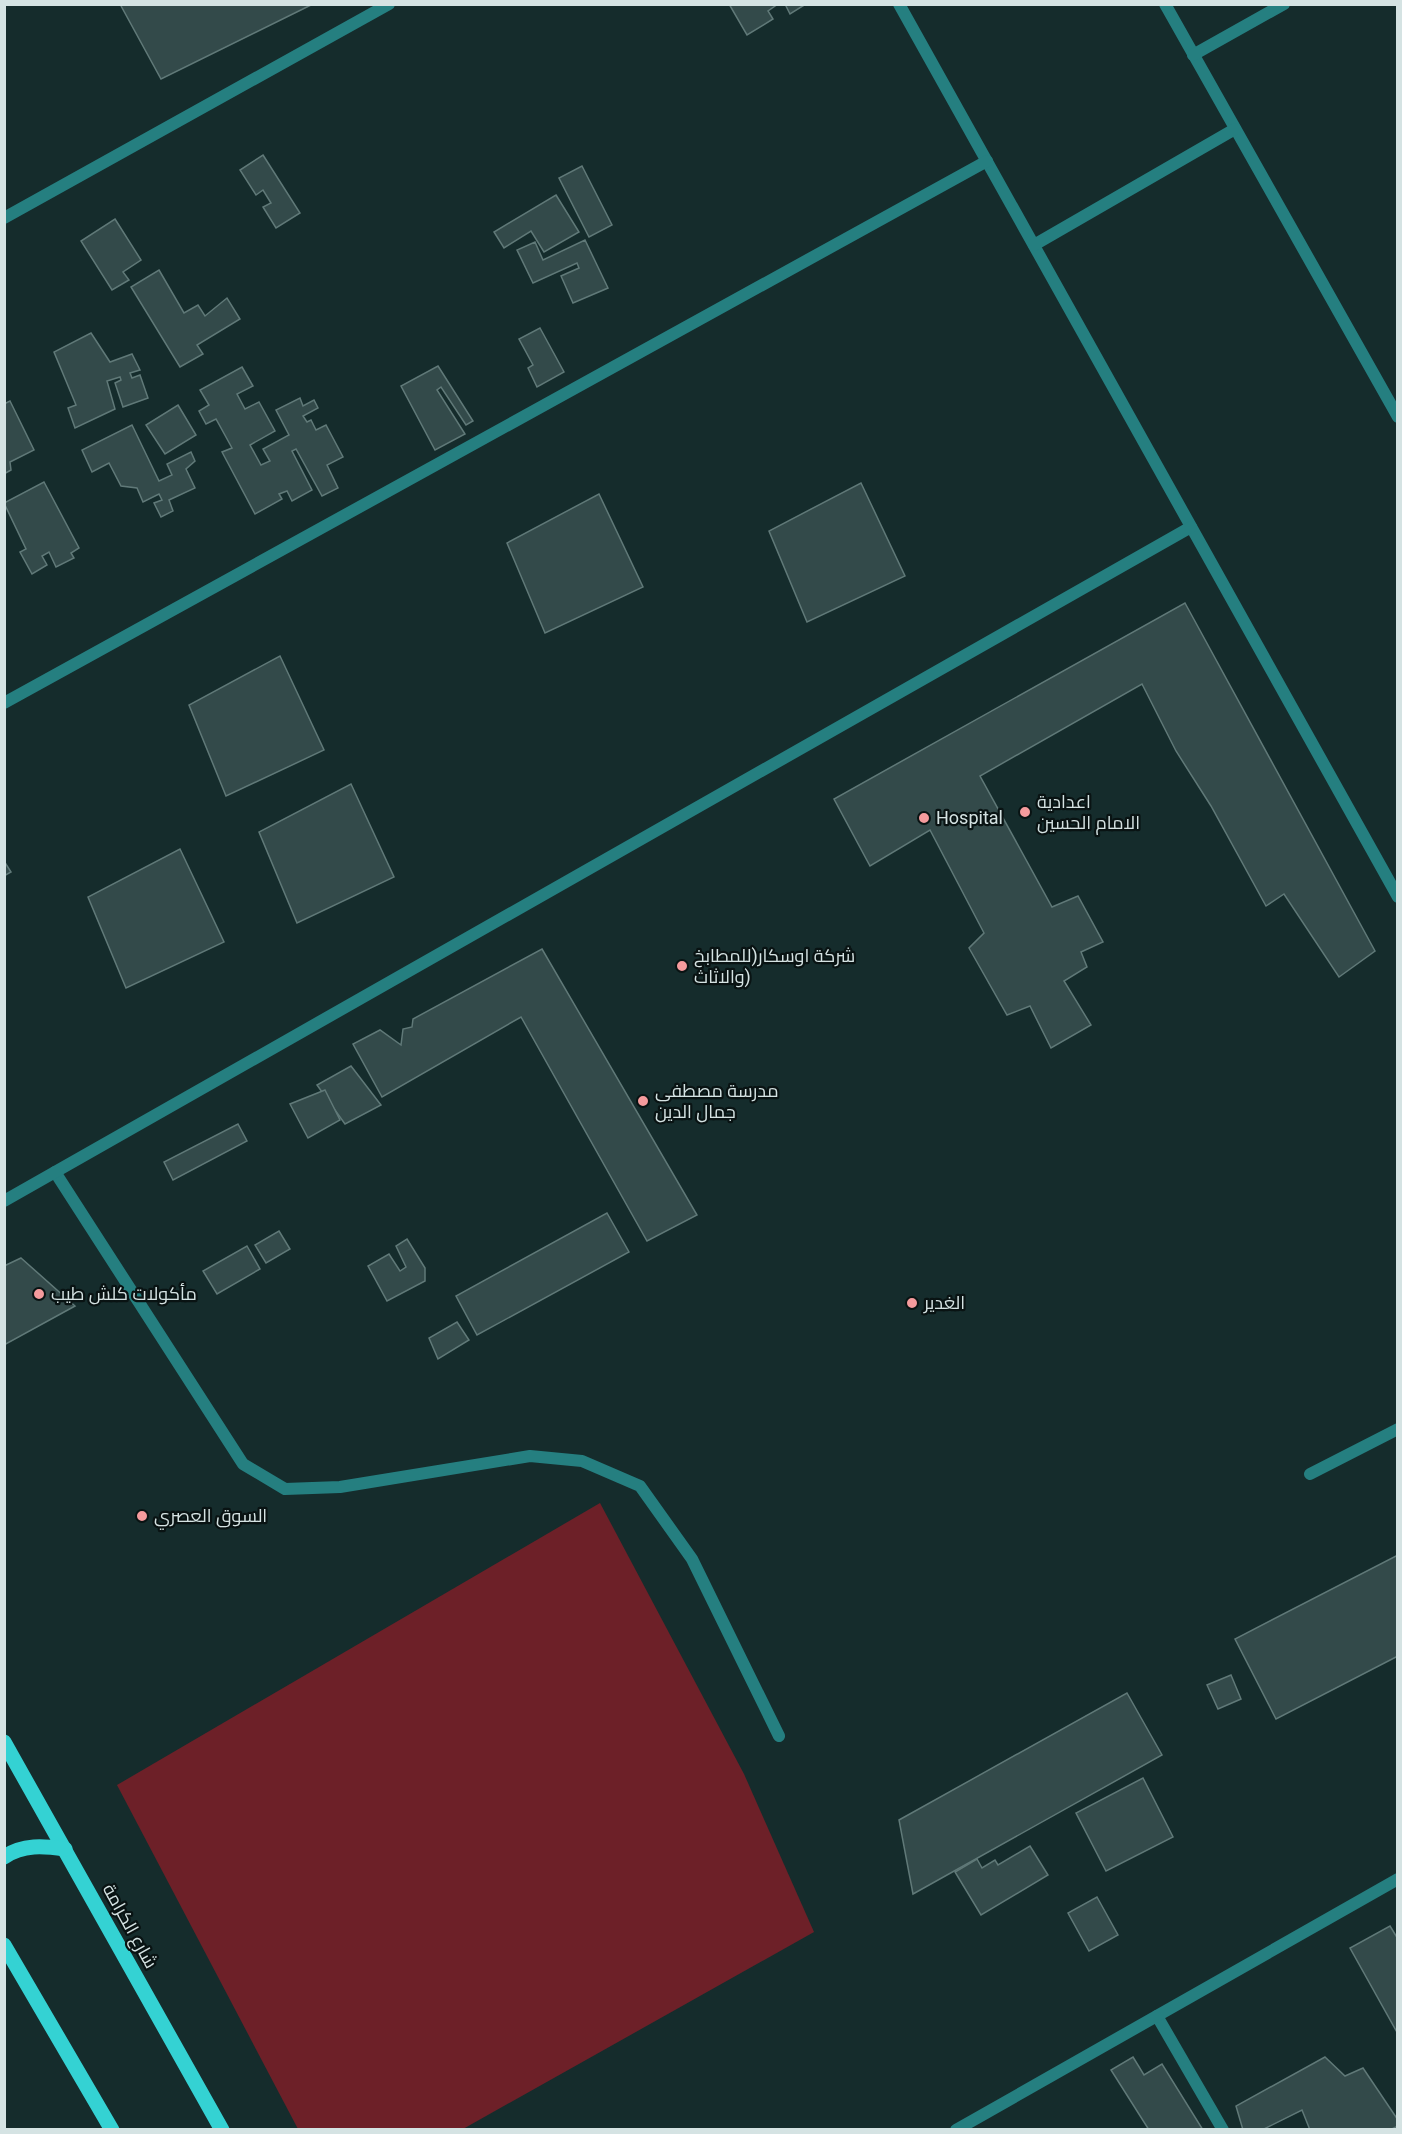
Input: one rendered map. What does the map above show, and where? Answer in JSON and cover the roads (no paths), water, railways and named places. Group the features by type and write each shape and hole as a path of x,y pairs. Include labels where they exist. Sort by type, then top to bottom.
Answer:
{"main road":[{"name":"شارع الكرامة","path":"4,1742 222,2130"},
{"path":"4,1857 26,1847 45,1846 64,1849"},
{"path":"4,1945 112,2130"}],"street":[{"path":"4,218 389,4"},
{"path":"899,4 1398,897"},
{"path":"1165,4 1398,417"},
{"path":"1193,55 1284,4"},
{"path":"1034,245 1235,129"},
{"path":"4,703 987,161"},
{"path":"4,1201 1191,527"},
{"path":"55,1172 243,1464 285,1490 340,1487 530,1456 582,1461 640,1486 692,1559 779,1736"},
{"path":"1310,1474 1398,1429"},
{"path":"956,2130 1398,1879"},
{"path":"1157,2016 1223,2130"}],"place":[{"name":"اعدادية الامام الحسين","path":"1025,812"},
{"name":"Hospital","path":"924,818"},
{"name":"شركة اوسكار(للمطابخ والاثاث)","path":"682,966"},
{"name":"مدرسة مصطفى جمال الدين","path":"643,1101"},
{"name":"مأكولات كلش طيب","path":"39,1294"},
{"name":"الغدير","path":"912,1303"},
{"name":"السوق العصري","path":"142,1516"}]}
